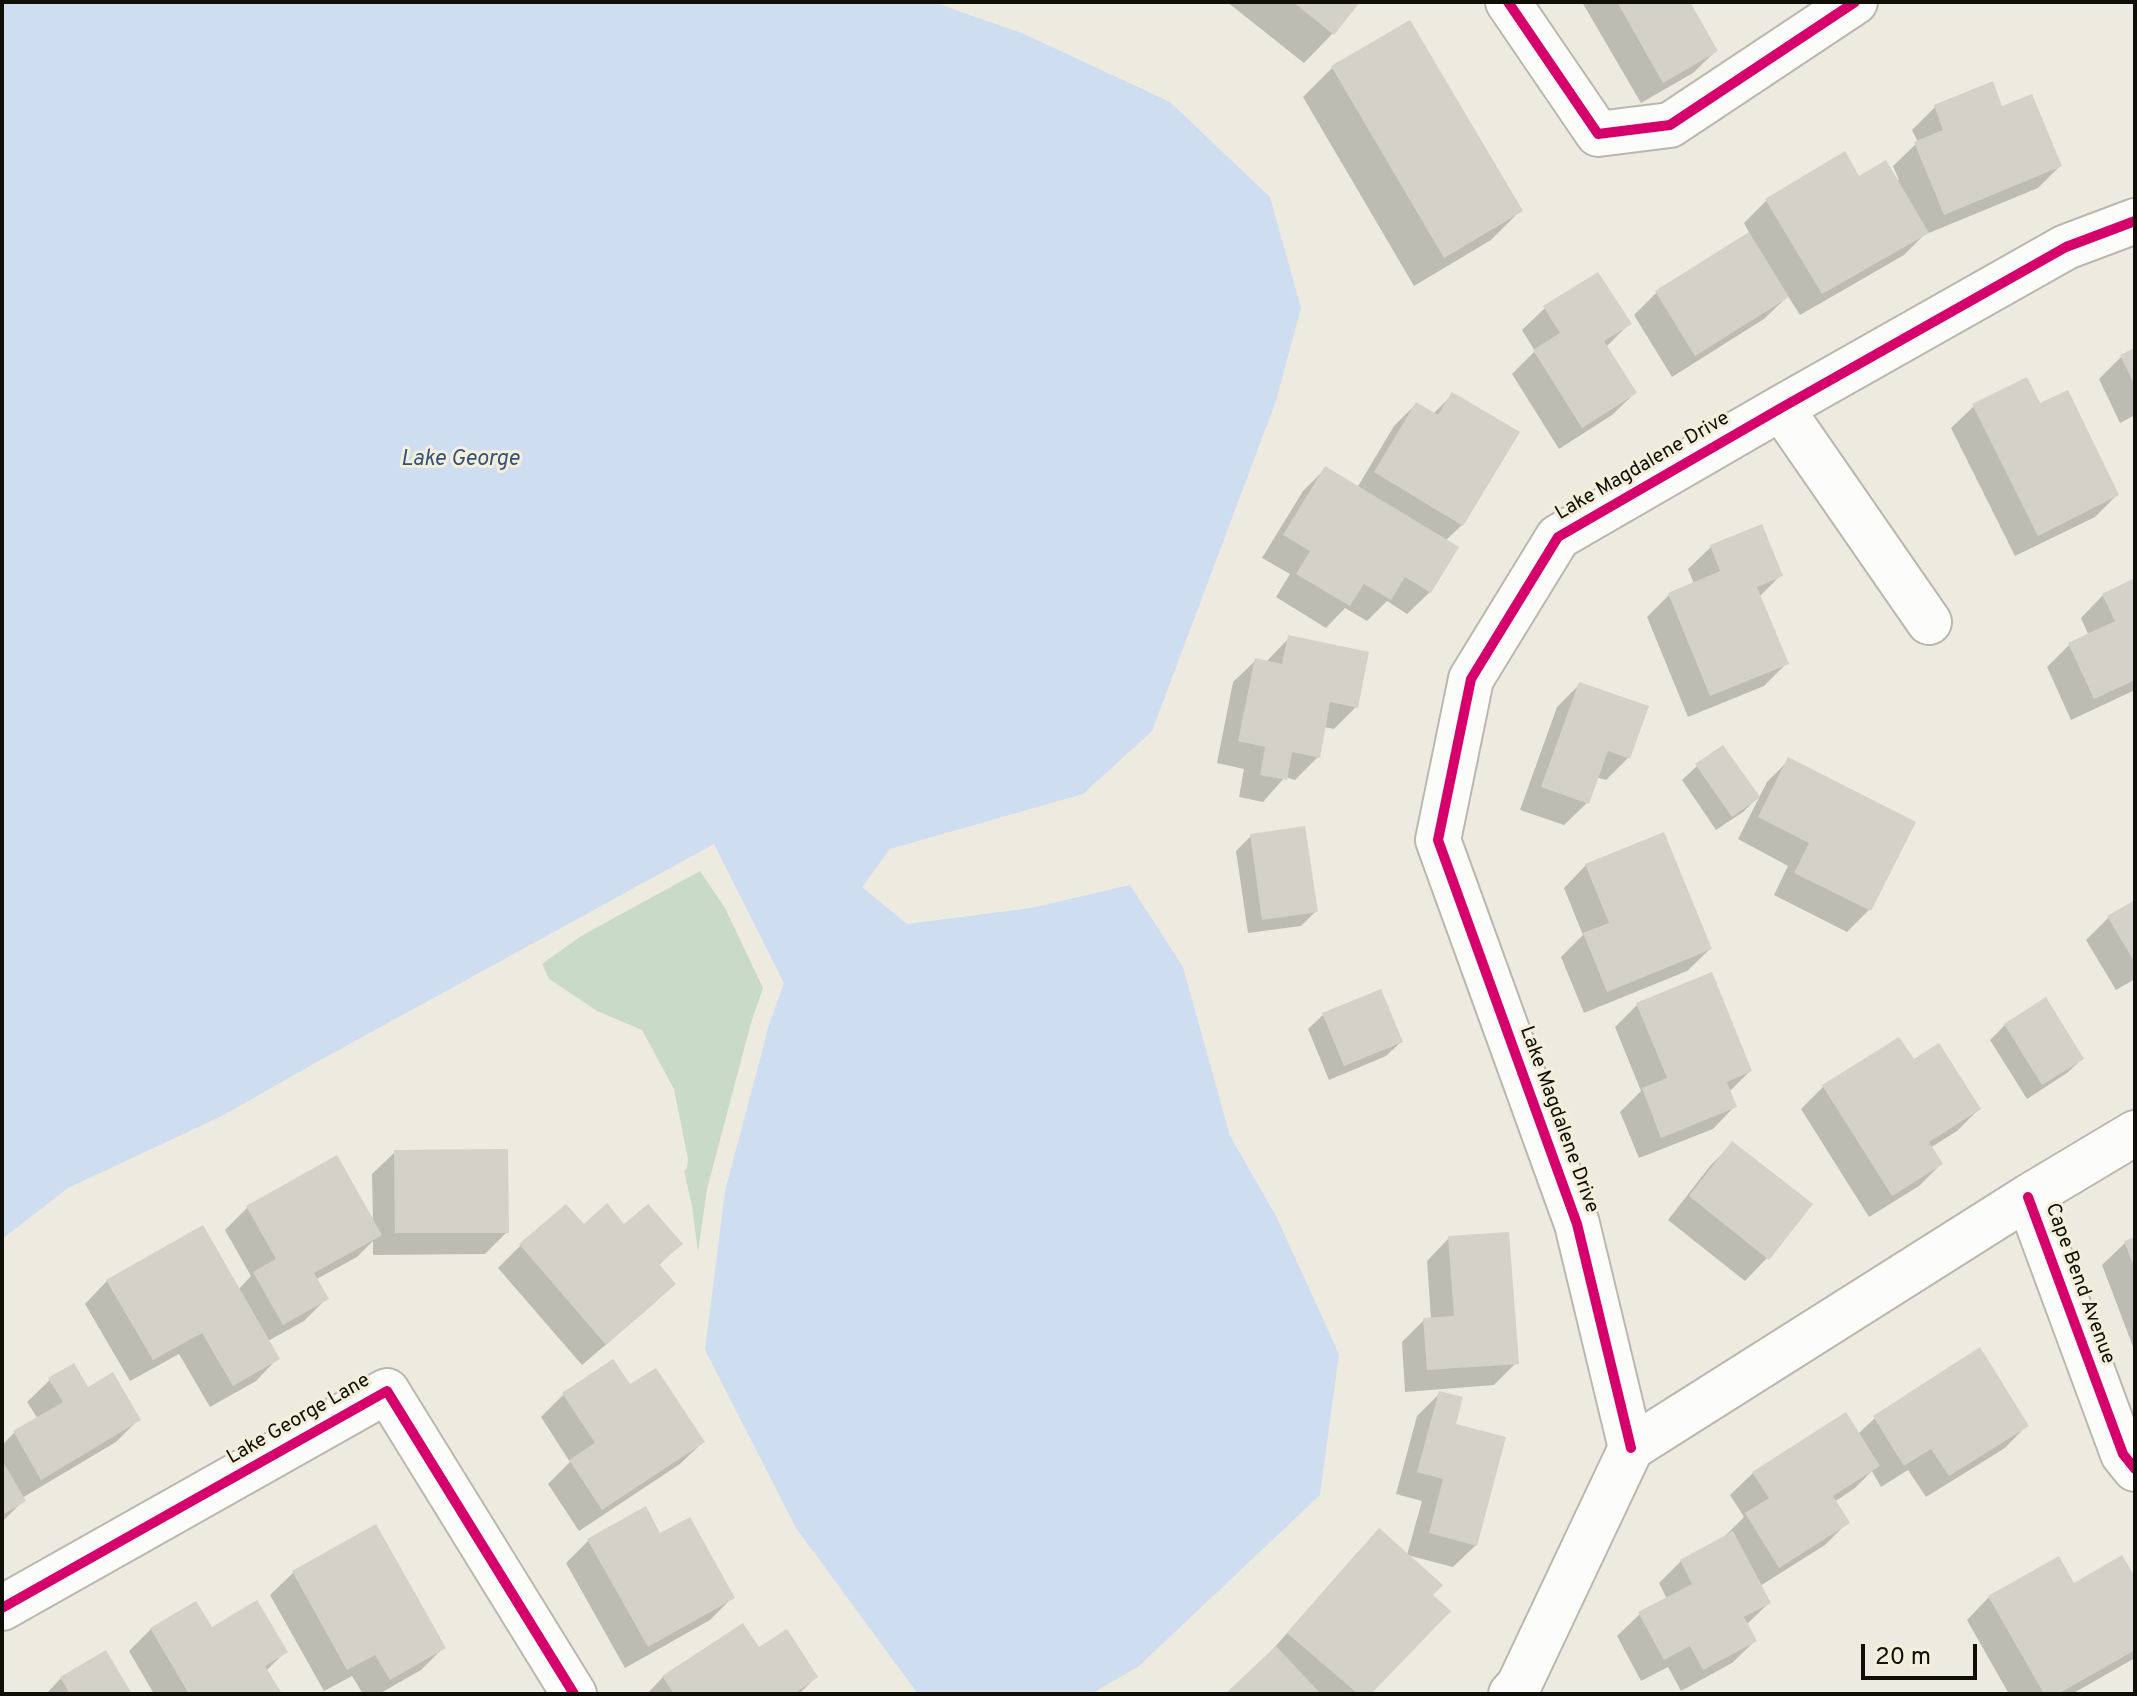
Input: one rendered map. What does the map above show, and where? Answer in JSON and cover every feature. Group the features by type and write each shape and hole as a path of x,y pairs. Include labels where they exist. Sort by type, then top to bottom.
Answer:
{"street":[{"path":"1508,2 1598,134 1670,125 1855,2"},
{"name":"Lake Magdalene Drive","path":"1631,1448 1577,1224 1438,840 1471,679 1558,537 2066,247 2135,221"},
{"path":"1781,408 1929,622"},
{"path":"1511,1694 1519,1685 1631,1448 2028,1197 2135,1133"},
{"name":"Cape Bend Avenue","path":"2028,1197 2123,1454 2135,1469"},
{"name":"Lake George Lane","path":"2,1608 387,1391 574,1694"}],"green space":[{"path":"700,871 725,908 763,988 707,1189 698,1252 684,1171 688,1159 674,1089 642,1030 597,1011 549,979 542,964 581,936"}],"water":[{"name":"Lake George","path":"2,2 933,2 1024,34 1170,102 1270,197 1301,308 1276,401 1152,731 1083,794 890,849 862,887 907,924 1031,908 1130,885 1183,967 1230,1136 1276,1216 1339,1354 1320,1495 1139,1666 1091,1694 918,1694 796,1528 705,1350 725,1191 769,1025 784,983 714,844 222,1116 68,1188 2,1239"}],"building":[{"path":"1293,2 1360,2 1334,35"},
{"path":"1617,2 1690,2 1718,51 1663,83"},
{"path":"1410,20 1523,211 1444,258 1331,66"},
{"path":"1993,81 2002,106 2032,94 2062,166 1944,215 1914,142 1943,130 1934,105"},
{"path":"1845,151 1859,176 1886,160 1929,233 1822,294 1765,199"},
{"path":"1749,232 1789,297 1695,356 1655,291"},
{"path":"1598,272 1632,324 1604,341 1637,393 1582,428 1533,350 1560,333 1543,306"},
{"path":"2135,348 2135,386 2120,355"},
{"path":"2027,377 2040,403 2068,390 2119,495 2038,536 1972,404"},
{"path":"1452,392 1520,432 1463,526 1374,472 1416,402 1438,415"},
{"path":"1325,466 1459,547 1431,593 1405,577 1391,600 1364,584 1350,606 1296,574 1310,551 1283,535"},
{"path":"1762,524 1783,576 1757,587 1789,664 1710,696 1668,593 1720,571 1710,545"},
{"path":"2135,578 2135,680 2094,699 2068,643 2115,621 2102,594"},
{"path":"1288,635 1369,652 1358,708 1330,702 1320,758 1292,752 1287,780 1260,775 1265,747 1238,741 1255,658 1282,664"},
{"path":"1579,682 1649,706 1630,759 1608,751 1589,804 1541,787"},
{"path":"1723,745 1760,797 1732,817 1695,764"},
{"path":"1788,757 1916,822 1871,911 1794,873 1809,843 1758,817"},
{"path":"1305,826 1318,912 1262,920 1250,834"},
{"path":"1664,832 1712,949 1607,992 1583,933 1609,923 1585,864"},
{"path":"2135,900 2135,963 2107,916"},
{"path":"1712,972 1752,1071 1727,1082 1737,1107 1661,1138 1642,1088 1667,1078 1636,1003"},
{"path":"1381,989 1403,1042 1344,1066 1322,1013"},
{"path":"2046,997 2084,1059 2042,1085 2004,1024"},
{"path":"1899,1037 1914,1059 1939,1043 1981,1109 1929,1142 1943,1164 1892,1196 1822,1085"},
{"path":"1732,1141 1813,1204 1769,1260 1689,1196"},
{"path":"508,1149 509,1233 395,1233 394,1150"},
{"path":"337,1155 382,1235 314,1273 329,1299 283,1325 253,1272 276,1259 246,1206"},
{"path":"607,1203 624,1224 648,1204 683,1244 659,1264 676,1284 606,1345 519,1244 566,1204 584,1224"},
{"path":"203,1225 280,1359 233,1386 202,1333 153,1360 106,1280"},
{"path":"1509,1232 1519,1364 1427,1370 1423,1318 1454,1316 1448,1236"},
{"path":"2135,1237 2135,1270 2124,1241"},
{"path":"1980,1347 2029,1426 1949,1476 1931,1449 1904,1466 1873,1416"},
{"path":"613,1359 630,1384 656,1368 705,1442 602,1510 569,1460 595,1443 562,1393"},
{"path":"74,1363 88,1387 113,1372 141,1420 41,1480 13,1431 63,1402 48,1378"},
{"path":"1439,1391 1463,1397 1456,1424 1506,1437 1477,1546 1429,1533 1443,1479 1417,1472"},
{"path":"1846,1412 1880,1466 1833,1496 1850,1523 1779,1568 1745,1513 1769,1498 1752,1472"},
{"path":"2,1460 26,1501 2,1515"},
{"path":"646,1506 660,1533 690,1517 735,1598 648,1647 587,1539"},
{"path":"376,1524 446,1648 390,1680 375,1655 347,1670 292,1571"},
{"path":"1379,1528 1443,1585 1433,1595 1451,1611 1371,1694 1358,1694 1287,1633"},
{"path":"1733,1531 1771,1603 1744,1617 1757,1641 1703,1670 1690,1646 1664,1660 1638,1612 1692,1584 1680,1560"},
{"path":"2122,1555 2135,1577 2135,1650 2058,1694 2044,1694 1988,1596 2059,1556 2074,1583"},
{"path":"257,1600 288,1652 265,1666 281,1692 189,1694 150,1628 196,1601 212,1627"},
{"path":"743,1623 759,1647 787,1629 818,1677 794,1694 674,1694 662,1676"},
{"path":"1276,1646 1321,1694 1225,1694"},
{"path":"106,1650 132,1694 70,1694 60,1677"}],"cycle path":[{"path":"1508,2 1598,134 1670,125 1855,2"},
{"path":"1631,1448 1577,1224 1438,840 1471,679 1558,537 2066,247 2135,221"},
{"path":"2028,1197 2123,1454 2135,1469"},
{"path":"2,1608 387,1391 574,1694"}]}
